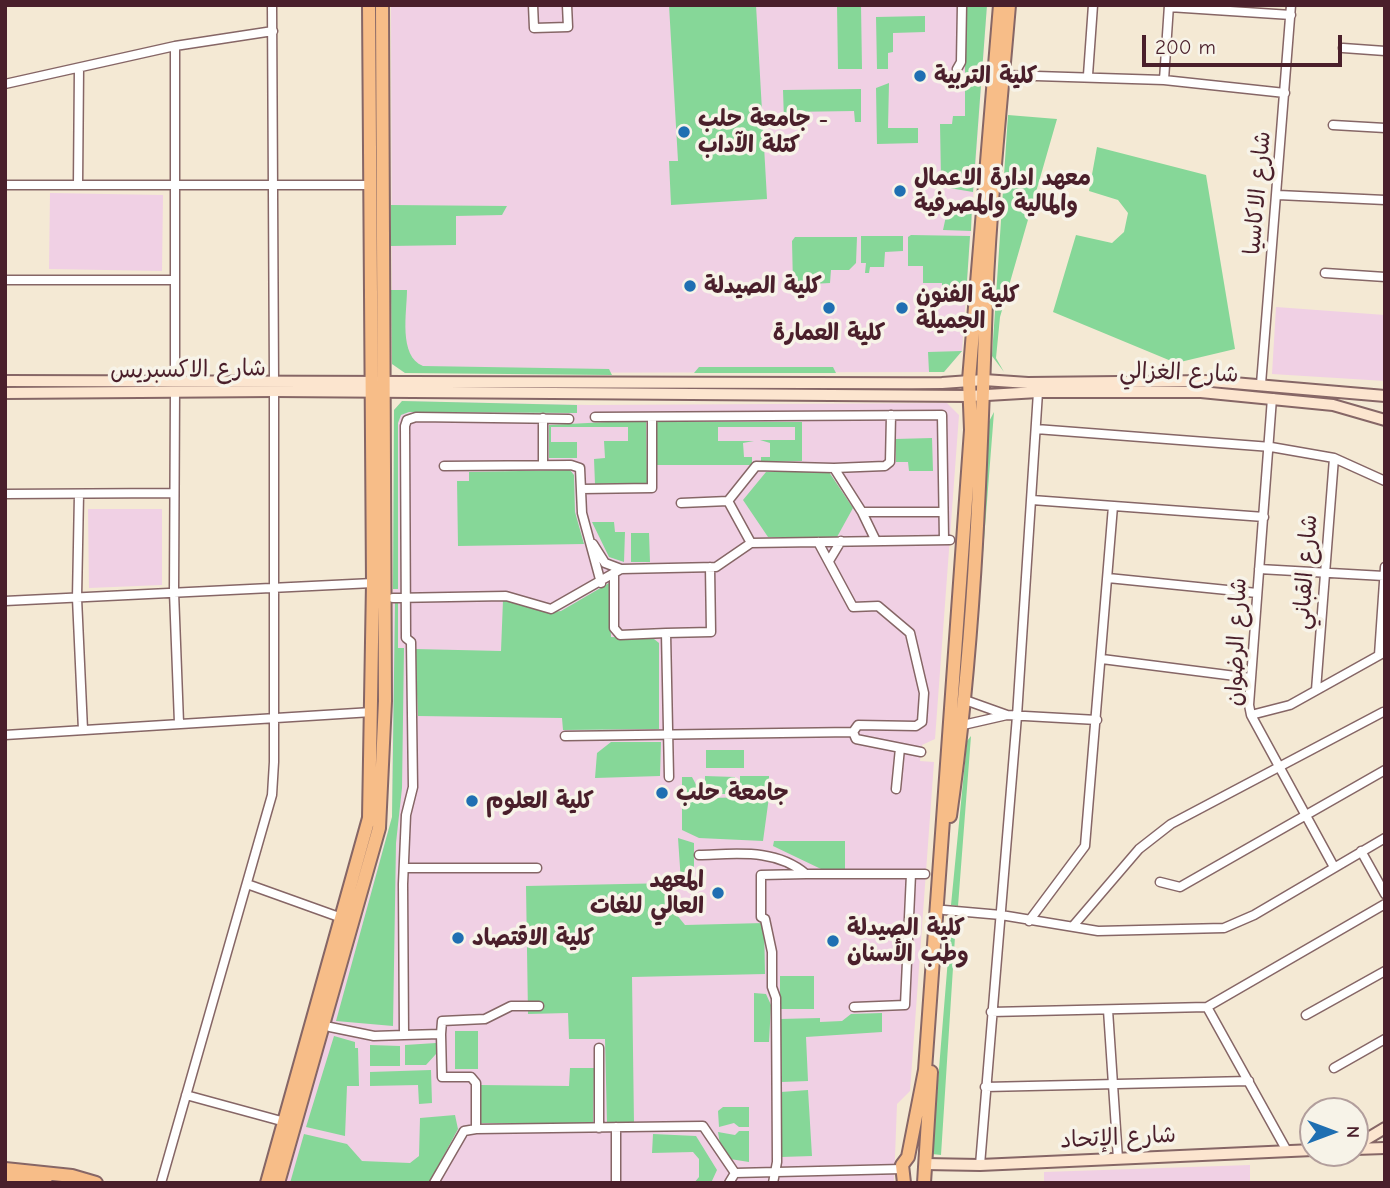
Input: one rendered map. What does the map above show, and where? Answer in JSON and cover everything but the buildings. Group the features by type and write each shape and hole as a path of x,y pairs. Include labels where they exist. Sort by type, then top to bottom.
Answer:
{"main road":[{"path":"278,1183 379,828 383,778 373,583 369,5"},
{"path":"267,1183 339,917 369,818 372,712 378,641 385,387 382,5"},
{"path":"904,1171 925,1070 971,430 968,380 1000,5"},
{"path":"904,1171 914,1180 924,1171 949,823 965,700 984,396 985,327 1009,5"},
{"name":"شارع الغزالي","path":"385,387 968,380 1028,383 1210,381 1385,396"},
{"path":"5,381 175,386"},
{"name":"شارع الاكسبريس","path":"5,393 175,386 385,387"},
{"name":"شارع الغزالي","path":"385,387 970,396 1038,392 1201,392 1333,405 1384,415"},
{"path":"1369,1138 1385,1128"},
{"name":"شارع الإتحاد","path":"924,1171 963,1165 1299,1151"},
{"path":"904,1171 918,1156 924,1171"},
{"path":"5,1169 72,1176 96,1183"},
{"path":"5,1179 46,1183"}],"street":[{"path":"161,1183 272,795 272,5"},
{"path":"533,5 534,28 568,27 567,5"},
{"path":"957,69 961,62 962,5"},
{"path":"1088,75 1093,5"},
{"path":"1164,80 1169,6 1291,10"},
{"name":"شارع الاكاسيا","path":"1261,384 1291,10"},
{"path":"5,84 175,46 273,31"},
{"path":"175,46 174,592 179,723"},
{"path":"1343,48 1385,51"},
{"path":"78,185 79,68"},
{"path":"1004,75 1088,75 1285,93"},
{"path":"1333,125 1385,128"},
{"path":"5,185 370,185"},
{"path":"1278,195 1385,200"},
{"path":"1325,273 1385,277"},
{"path":"5,281 175,281"},
{"path":"980,1165 1017,716 1038,392"},
{"name":"شارع الرضوان","path":"1272,398 1271,447 1251,678 1251,715 1334,867"},
{"path":"681,503 728,501 756,466 885,466 890,462 891,415"},
{"path":"393,598 506,596 551,609 617,572 716,567 751,543 947,540 943,512 942,415 595,417"},
{"path":"404,1035 404,868 407,815 413,787 411,642 406,638 405,598 405,426 407,420 416,416 569,419"},
{"path":"581,489 652,488 652,416"},
{"path":"543,418 543,465"},
{"path":"1036,429 1271,447 1334,458 1385,481"},
{"name":"شارع القباني","path":"1317,690 1334,458"},
{"path":"444,466 543,465 580,468 582,513 592,541 601,583"},
{"path":"834,468 862,512 876,541"},
{"path":"5,494 174,493"},
{"path":"79,494 77,597 83,730"},
{"path":"1031,500 1264,517"},
{"path":"728,501 751,543"},
{"path":"1029,922 1085,846 1113,506"},
{"path":"862,512 943,512"},
{"path":"592,541 605,562 617,572"},
{"path":"829,561 841,541"},
{"path":"818,542 853,607 878,607 910,633 924,693 922,722 916,726 858,725 853,732"},
{"path":"617,572 614,628 620,635 711,632 710,567"},
{"path":"1251,715 1290,705 1382,654 1385,567"},
{"path":"1259,569 1384,576"},
{"path":"1108,578 1257,593"},
{"path":"5,601 373,583"},
{"path":"666,633 669,777"},
{"path":"1102,659 1251,678"},
{"path":"965,700 1007,715 1097,720"},
{"path":"5,735 372,712"},
{"path":"1073,926 1139,849 1171,824 1383,712"},
{"path":"963,725 1007,715"},
{"path":"565,736 853,732"},
{"path":"853,732 856,739 921,752"},
{"path":"896,789 900,748"},
{"path":"1160,882 1180,887 1385,770"},
{"path":"944,910 1000,915 1029,922 1098,931 1224,928 1254,915 1385,838"},
{"path":"1361,851 1385,894"},
{"path":"698,855 759,853 797,867 806,874"},
{"path":"404,868 537,868"},
{"path":"854,1007 905,1005 911,874"},
{"path":"773,1183 777,1162 776,998 772,987 772,952 765,919 761,917 761,875 925,874"},
{"path":"247,884 339,917"},
{"path":"991,1012 1206,1007 1385,904"},
{"path":"1306,1014 1385,971"},
{"path":"475,1129 475,1083 471,1077 442,1077 442,1021 485,1019 511,1006 539,1006"},
{"path":"1206,1007 1287,1151"},
{"path":"1108,1010 1118,1159"},
{"path":"330,1027 374,1036 440,1034"},
{"path":"1334,1068 1385,1039"},
{"path":"599,1048 599,1128"},
{"path":"985,1087 1249,1081"},
{"path":"186,1095 285,1122"},
{"path":"434,1183 464,1131 475,1129 703,1126 735,1173"},
{"path":"616,1127 616,1183"},
{"path":"735,1173 904,1171"},
{"path":"729,1183 735,1173"}],"shaded area":[{"name":"جامعة حلب - كتلة الآداب","path":"391,5 987,5 962,351 944,372 405,373 392,364"},
{"path":"50,193 163,195 162,271 49,269"},
{"path":"1276,307 1385,315 1385,381 1272,374"},
{"name":"جامعة حلب","path":"402,401 589,405 947,403 959,415 935,739 922,745 920,761 934,762 910,1091 897,1104 894,1183 284,1183 392,817 394,410"},
{"path":"88,509 162,509 162,585 89,588"},
{"path":"1250,1165 1250,1183 1044,1183 1044,1172"}],"green space":[{"path":"669,5 756,5 767,199 671,205 669,161 678,161"},
{"path":"837,5 861,5 862,69 838,69"},
{"path":"965,5 987,5 973,192 949,188 941,179 940,124 952,124 953,116 965,116"},
{"path":"925,16 925,32 893,33 893,52 888,53 888,69 877,69 876,17"},
{"path":"889,83 888,128 918,128 918,143 877,144 876,88"},
{"path":"861,89 861,122 855,122 854,111 788,112 788,121 784,121 783,90"},
{"path":"1008,115 1057,119 1000,317 996,358 1004,372 992,356"},
{"path":"1097,147 1206,175 1235,349 1176,363 1053,312 1076,235 1112,243 1124,232 1128,213 1118,200 1089,191"},
{"path":"391,205 507,206 502,215 456,216 456,245 391,246"},
{"path":"972,205 971,231 943,230 948,207"},
{"path":"861,236 903,236 903,251 885,252 884,267 870,267 869,273 865,273 866,263 861,263"},
{"path":"970,236 966,296 942,295 942,283 923,283 923,266 908,266 908,237"},
{"path":"795,237 857,237 856,263 849,270 831,270 830,283 793,285 792,241"},
{"path":"391,290 407,290 407,343 415,361 423,366 609,369 612,375 405,373 392,364"},
{"path":"962,351 944,372 929,372 928,352"},
{"path":"699,367 833,367 836,373 694,373"},
{"path":"402,401 577,405 577,413 409,412 401,415 398,423 398,589 393,589 394,410"},
{"path":"994,412 972,693 985,429"},
{"path":"646,420 647,483 595,484 594,459 605,458 604,441 628,441 628,427 551,427 551,442 577,442 577,458 549,458 549,425"},
{"path":"655,422 802,422 802,461 761,462 761,457 770,457 770,443 760,440 795,440 795,427 718,427 718,441 754,441 743,443 744,457 752,457 752,465 656,465"},
{"path":"932,438 933,471 909,471 908,462 896,462 895,439"},
{"path":"570,470 574,475 575,512 584,544 458,546 457,481 469,481 469,472"},
{"path":"766,472 829,472 853,508 837,537 768,537 743,500"},
{"path":"592,522 614,522 615,532 625,532 624,562 609,557"},
{"path":"631,533 649,533 650,562 631,562"},
{"path":"609,583 611,637 654,639 659,643 659,729 563,730 562,718 418,716 415,649 501,651 503,600 552,612 561,611"},
{"path":"395,602 398,602 398,648 404,648 402,788 396,843 393,1026 336,1021 392,817"},
{"path":"971,736 958,906 951,905 967,741"},
{"path":"611,742 661,742 660,776 595,778 597,753"},
{"path":"706,750 744,750 744,768 706,768"},
{"path":"705,776 735,777 735,794 705,794"},
{"path":"740,776 769,776 769,794 740,794"},
{"path":"682,777 692,777 703,798 769,797 763,841 699,838 682,830"},
{"path":"678,838 694,843 694,867 689,867 686,882 681,882"},
{"path":"774,841 845,841 845,869 821,869 773,846"},
{"path":"673,883 672,909 685,925 764,923 765,974 632,977 634,1124 607,1124 605,1039 569,1039 568,1013 528,1014 526,886"},
{"path":"956,921 941,1155 932,1154 951,922"},
{"path":"780,976 814,976 814,1009 780,1009"},
{"path":"754,993 766,994 771,1005 769,1042 754,1042"},
{"path":"882,1013 882,1032 806,1037 808,1081 782,1082 780,1019 820,1018 820,1022 842,1021 851,1014"},
{"path":"455,1031 478,1031 478,1069 455,1069"},
{"path":"334,1036 355,1042 355,1048 358,1048 359,1086 347,1086 345,1136 306,1127"},
{"path":"436,1043 436,1054 426,1065 405,1065 405,1045"},
{"path":"370,1045 400,1046 400,1066 370,1066"},
{"path":"570,1068 594,1068 593,1124 480,1123 480,1085 569,1086"},
{"path":"431,1070 432,1103 419,1104 418,1085 370,1086 370,1072"},
{"path":"808,1090 812,1156 781,1157 781,1092"},
{"path":"723,1107 749,1107 749,1127 739,1127 734,1123 719,1127 718,1111"},
{"path":"455,1115 458,1129 429,1183 290,1183 304,1134 347,1144 362,1161 410,1163 419,1156 420,1118"},
{"path":"739,1131 749,1131 749,1162 730,1159 720,1144 718,1132 735,1135"},
{"path":"653,1134 696,1136 717,1170 711,1183 694,1183 699,1177 699,1159 693,1152 652,1153"}],"place":[{"name":"كلية التربية","path":"920,76"},
{"name":"جامعة حلب - كتلة الآداب","path":"684,132"},
{"name":"معهد ادارة الاعمال والمالية والمصرفية","path":"900,191"},
{"name":"كلية الصيدلة","path":"690,286"},
{"name":"كلية العمارة","path":"829,308"},
{"name":"كلية الفنون الجميلة","path":"902,308"},
{"name":"جامعة حلب","path":"662,793"},
{"name":"كلية العلوم","path":"472,801"},
{"name":"المعهد العالي للغات","path":"718,893"},
{"name":"كلية الاقتصاد","path":"458,938"},
{"name":"كلية الصيدلة وطب الأسنان","path":"833,941"}]}
